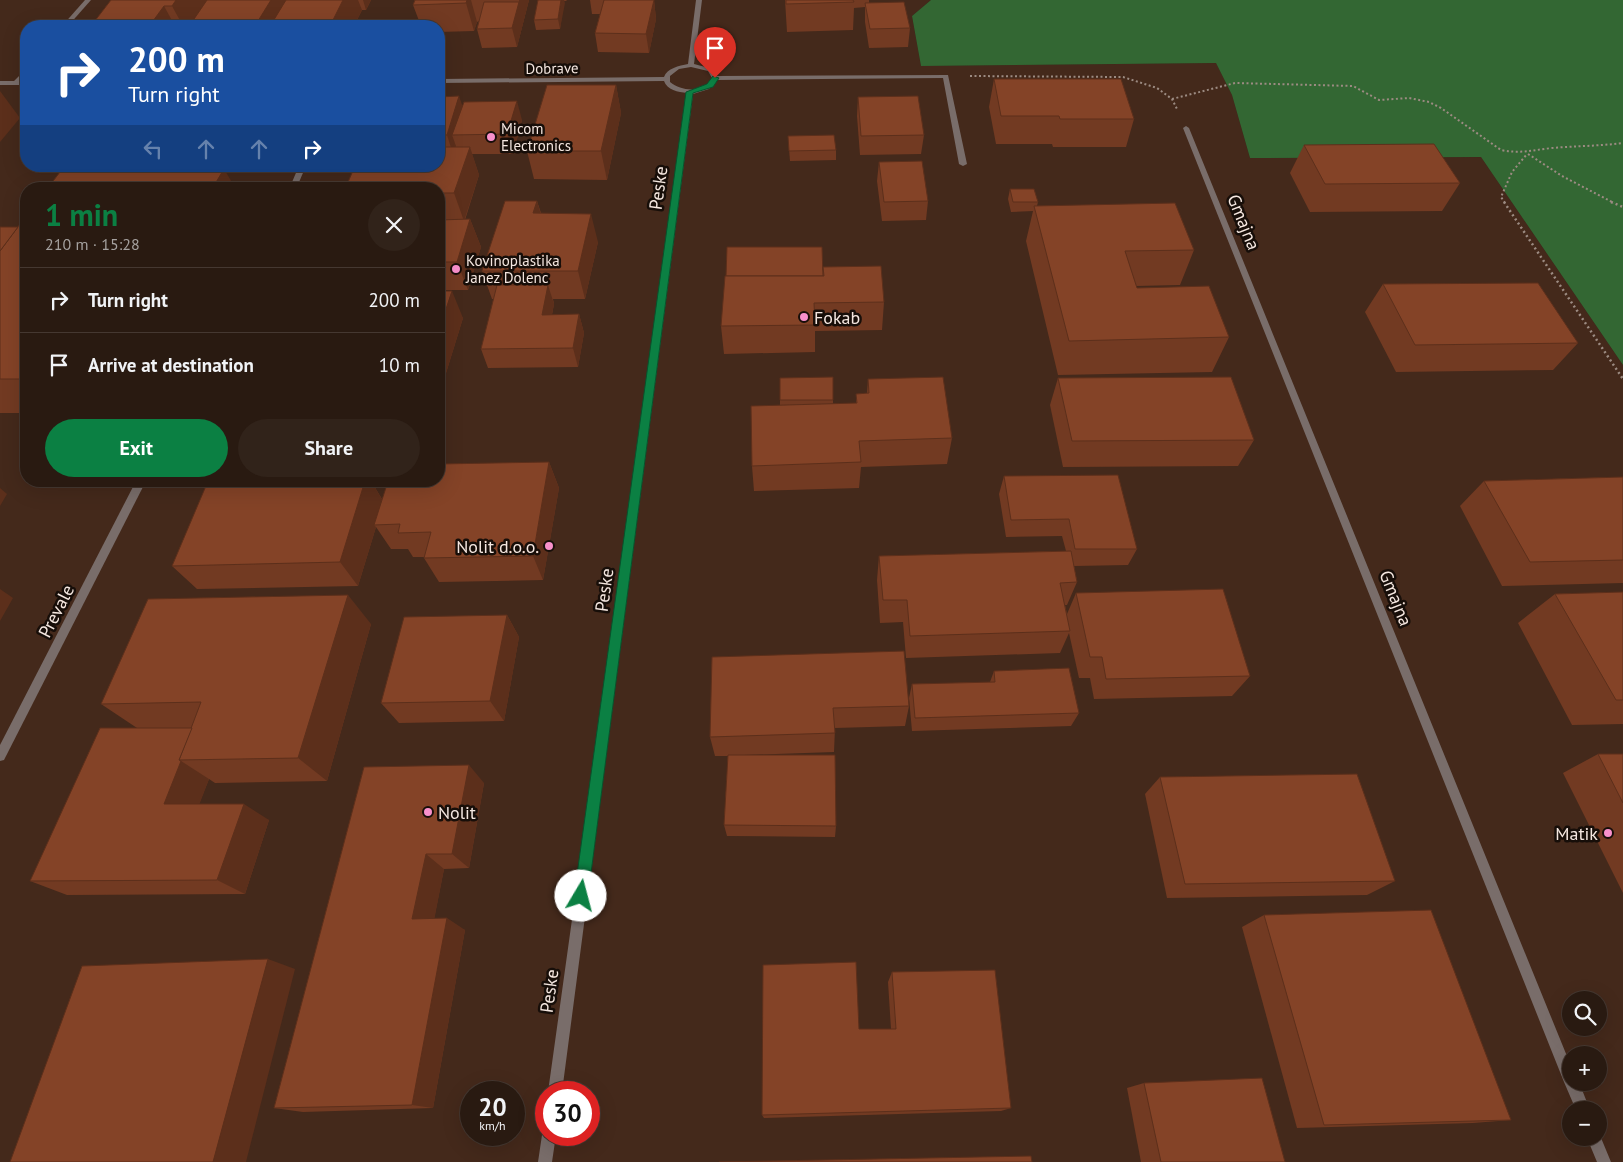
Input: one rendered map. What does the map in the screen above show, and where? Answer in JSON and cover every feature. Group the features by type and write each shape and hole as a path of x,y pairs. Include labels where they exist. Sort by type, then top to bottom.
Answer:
{"street":[{"path":"71,20 88,0"},
{"path":"691,65 699,0"},
{"path":"691,65 711,70 715,78 710,86 690,92 675,90 667,83 666,79 667,75 677,68 691,65"},
{"path":"715,78 946,76 963,164"},
{"path":"16,83 20,79"},
{"name":"Dobrave","path":"445,81 666,79"},
{"path":"0,83 20,83"},
{"name":"Peske","path":"556,1081 690,92"},
{"name":"Gmajna","path":"1186,128 1562,1060"},
{"name":"Prevale","path":"0,756 138,487"},
{"path":"545,1162 547,1146"},
{"path":"1597,1146 1604,1162"}],"path":[{"path":"946,76 1123,77 1157,88 1172,99 1186,128"},
{"path":"1172,99 1235,83 1353,86 1379,100 1409,98 1429,102 1441,108 1501,150 1512,154 1528,154 1551,148 1593,148 1623,143"},
{"path":"1528,154 1548,169 1614,203 1623,205"},
{"path":"1528,154 1512,172 1501,197 1623,379"}],"shaded area":[{"path":"0,0 931,0 912,16 921,66 1216,63 1232,95 1250,158 1481,157 1623,365 1623,1162 0,1162"}],"green space":[{"path":"931,0 1623,0 1623,365 1481,157 1250,158 1232,95 1216,63 921,66 912,16"}],"building":[{"path":"111,0 176,0 172,6 164,6 154,20 96,20"},
{"path":"207,0 271,0 259,20 193,20"},
{"path":"286,0 343,0 333,20 274,20"},
{"path":"415,0 467,0 466,3 413,5"},
{"path":"538,0 561,0 558,19 534,20"},
{"path":"604,0 654,0 646,34 595,33"},
{"path":"786,0 853,0 854,2 786,4"},
{"path":"484,2 519,2 512,28 477,29"},
{"path":"904,2 910,28 870,29 865,3"},
{"path":"994,79 1121,79 1134,119 1060,119 1059,116 1001,116"},
{"path":"547,85 616,85 601,151 527,151"},
{"path":"459,96 447,135 445,135 445,97"},
{"path":"918,96 924,135 861,136 858,97"},
{"path":"517,101 507,134 452,135 464,102"},
{"path":"834,135 836,150 789,151 788,136"},
{"path":"1434,144 1460,183 1325,184 1304,145"},
{"path":"445,147 470,147 454,193 445,193 445,182 348,182 352,172 445,172"},
{"path":"922,161 928,201 884,202 879,162"},
{"path":"60,172 222,172 216,182 52,182"},
{"path":"1010,189 1034,189 1038,202 1013,202"},
{"path":"505,201 537,201 533,213 591,214 578,271 482,271"},
{"path":"1175,203 1194,250 1125,251 1137,288 1209,286 1229,337 1069,341 1034,206"},
{"path":"470,219 457,262 445,262 445,220"},
{"path":"20,224 20,379 0,379 0,251"},
{"path":"0,227 18,227 0,251"},
{"path":"727,247 822,247 823,276 726,276"},
{"path":"881,266 884,302 814,303 815,325 721,326 725,276 824,276 823,267"},
{"path":"1538,283 1578,343 1415,345 1383,284"},
{"path":"497,285 548,285 542,315 579,314 573,348 481,349"},
{"path":"445,291 452,291 445,312"},
{"path":"833,377 833,400 780,400 780,378"},
{"path":"943,377 952,438 859,441 861,462 752,466 751,406 857,403 856,394 869,393 868,379"},
{"path":"1231,377 1254,440 1072,441 1058,378"},
{"path":"549,462 533,556 424,558 431,532 398,533 400,524 374,525 386,487 445,487 445,464"},
{"path":"1118,475 1137,549 1075,549 1069,519 1011,520 1004,476"},
{"path":"1623,477 1623,560 1530,562 1484,481"},
{"path":"205,487 363,487 340,562 172,566"},
{"path":"1071,551 1077,582 1060,583 1070,631 910,636 907,600 883,600 879,556"},
{"path":"1223,589 1250,676 1106,679 1102,657 1090,657 1076,593"},
{"path":"1623,592 1623,700 1616,700 1555,594"},
{"path":"348,595 298,758 179,760 201,702 101,704 148,599"},
{"path":"507,615 490,701 381,703 404,617"},
{"path":"904,651 909,706 833,708 835,733 710,737 712,657"},
{"path":"1069,668 1079,713 915,718 912,684 995,682 994,671"},
{"path":"100,728 192,728 164,804 244,804 217,880 30,881"},
{"path":"1598,754 1623,754 1623,803"},
{"path":"728,755 835,755 836,826 724,825"},
{"path":"469,765 452,854 426,854 412,919 447,918 412,1105 274,1108 364,767"},
{"path":"1357,774 1395,881 1185,884 1160,777"},
{"path":"1431,910 1511,1120 1324,1125 1264,915"},
{"path":"268,959 213,1162 10,1162 82,966"},
{"path":"856,962 859,1029 896,1029 892,972 995,970 1011,1108 762,1115 763,965"},
{"path":"1262,1078 1285,1162 1161,1162 1144,1083"},
{"path":"1031,1156 1032,1162 719,1162"}],"place":[{"name":"Micom Electronics","path":"491,137"},
{"name":"Kovinoplastika Janez Dolenc","path":"456,269"},
{"name":"Fokab","path":"804,317"},
{"name":"Nolit d.o.o.","path":"549,546"},
{"name":"Nolit","path":"428,812"},
{"name":"Matik","path":"1608,833"}],"route":[{"path":"581,896 690,92 710,86 715,78"}]}
